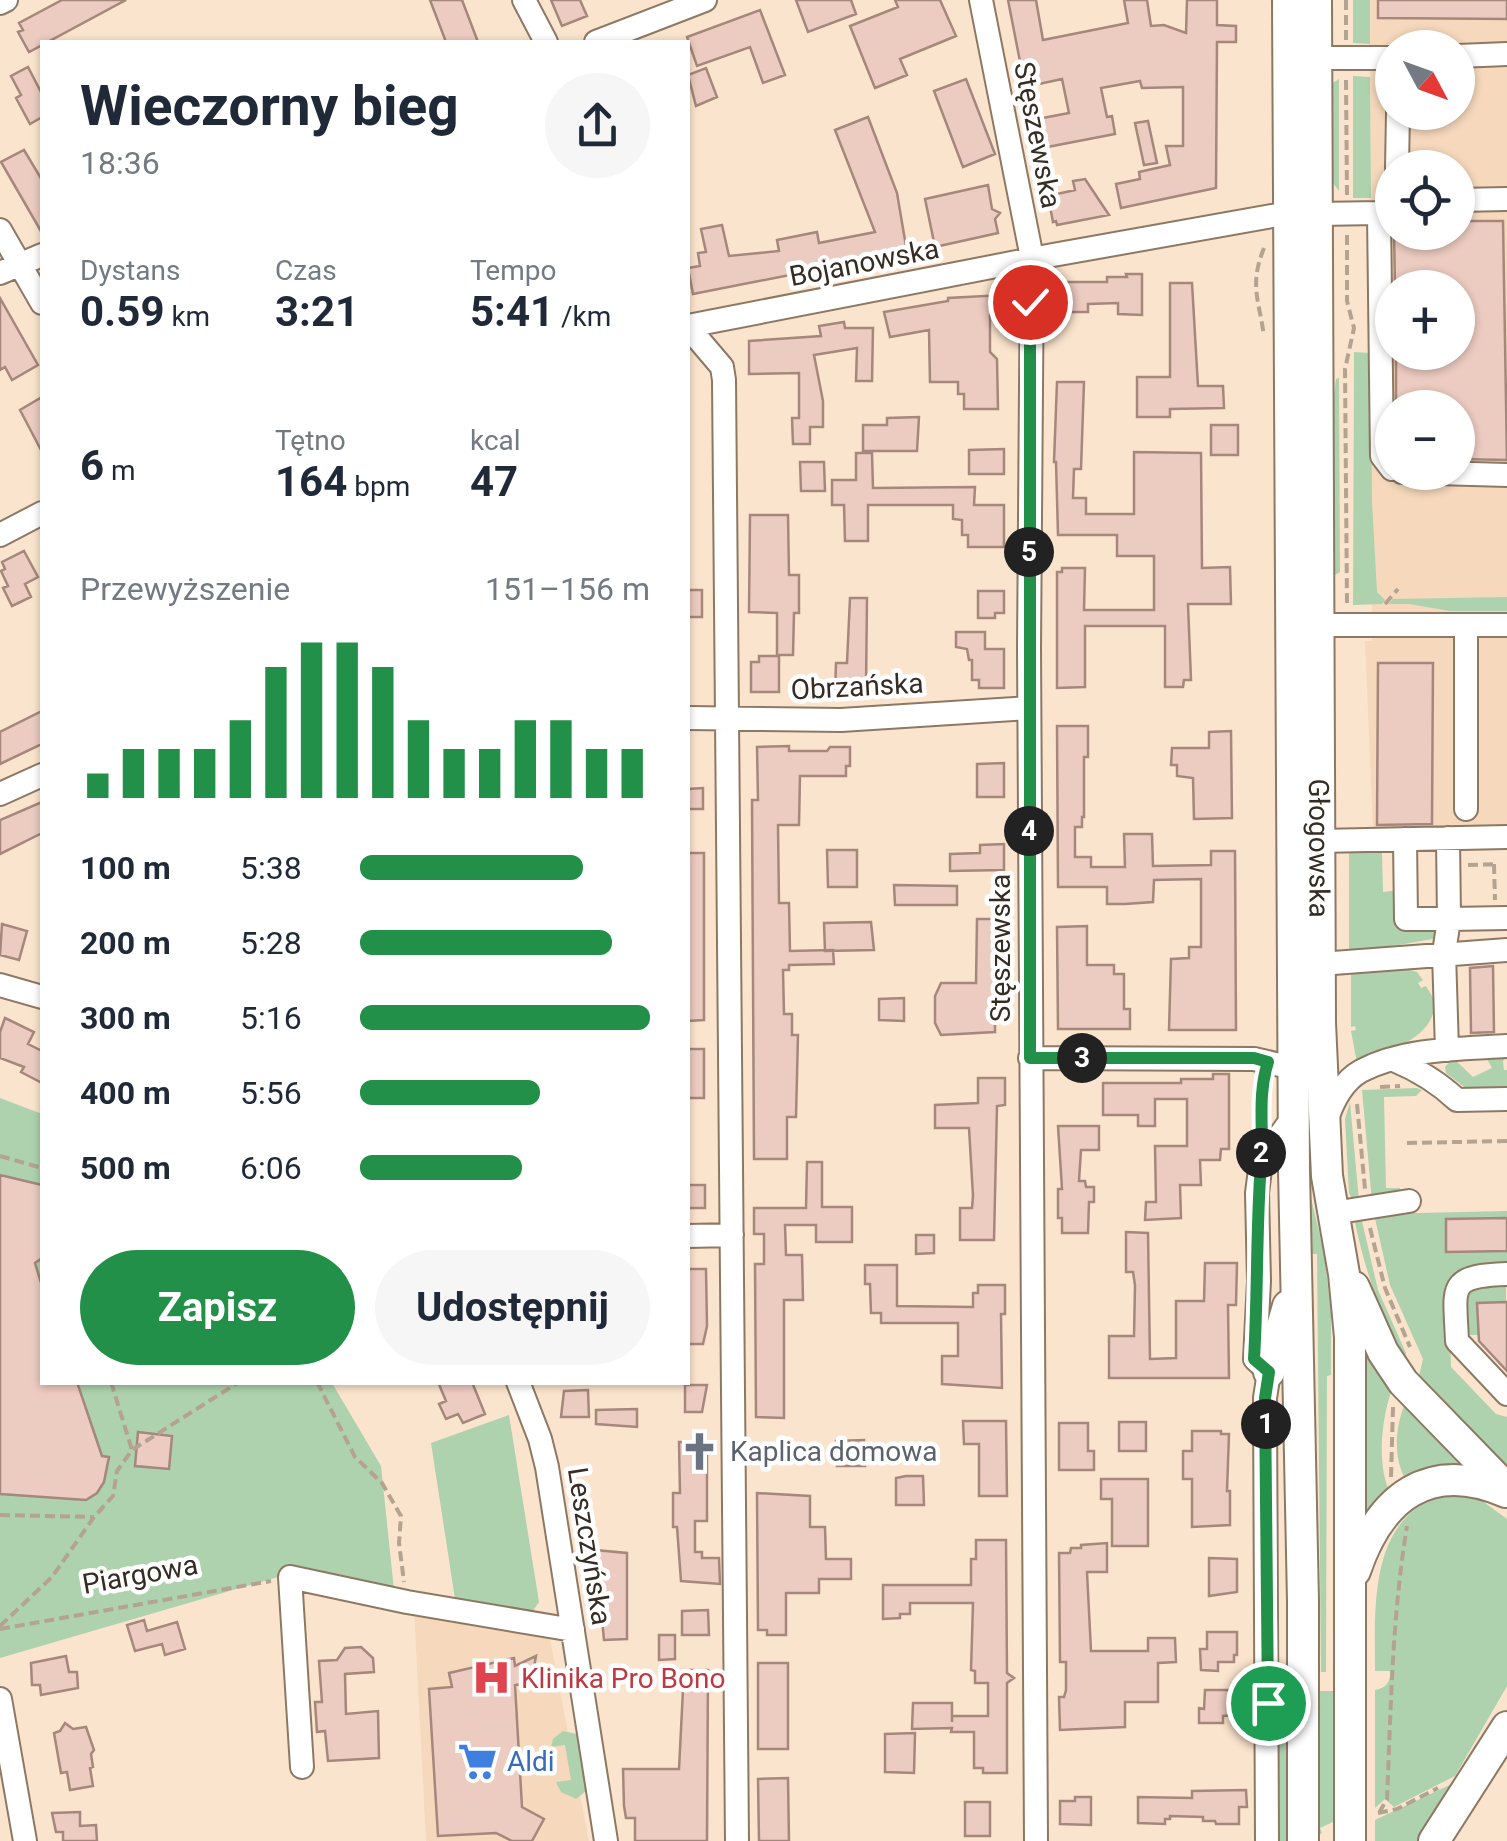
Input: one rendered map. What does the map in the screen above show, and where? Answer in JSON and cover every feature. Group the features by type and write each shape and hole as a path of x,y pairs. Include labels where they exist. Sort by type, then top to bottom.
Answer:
{"main road":[{"name":"Głogowska","path":"1288,0 1305,214 1319,625 1324,1131 1350,1342 1350,1841"},
{"name":"Głogowska","path":"1305,214 1331,58 1316,0"},
{"name":"Głogowska","path":"1302,1841 1293,1117 1280,1065 1319,625"},
{"path":"1336,1227 1368,1319 1393,1370 1415,1398 1507,1491"},
{"path":"1269,1372 1296,1280"},
{"path":"1348,1598 1371,1535 1408,1491 1430,1482 1455,1479 1507,1491"},
{"path":"1434,1841 1507,1727"}],"street":[{"path":"524,0 545,40"},
{"path":"601,40 705,0"},
{"name":"Stęszewska","path":"981,0 1032,258 1029,708 1036,1841"},
{"path":"1475,55 1507,54"},
{"path":"1331,58 1375,58"},
{"path":"1475,200 1507,199"},
{"name":"Bojanowska","path":"690,327 1032,258 1305,214 1375,211"},
{"path":"0,230 10,268 40,301"},
{"path":"1383,390 1385,250"},
{"path":"10,268 40,255"},
{"path":"690,329 722,366 724,380 736,1841"},
{"path":"1475,474 1507,475"},
{"path":"0,535 40,514"},
{"path":"1319,625 1507,625"},
{"path":"1466,625 1466,809"},
{"name":"Obrzańska","path":"690,718 841,720 1029,708"},
{"path":"0,794 40,775"},
{"path":"1320,841 1507,837"},
{"path":"1447,1050 1444,953 1449,919 1448,838"},
{"path":"1405,839 1406,919 1507,918"},
{"path":"1320,964 1507,950"},
{"path":"0,985 40,995"},
{"path":"1324,1131 1337,1096 1361,1071 1447,1050 1507,1046"},
{"path":"1030,1058 1254,1058 1280,1065"},
{"path":"1394,1060 1415,1068 1457,1100 1507,1099"},
{"path":"1267,1841 1265,1398 1269,1372 1254,1359 1257,1192 1262,1162 1293,1117"},
{"path":"1336,1227 1367,1209 1409,1201"},
{"path":"690,1236 732,1235"},
{"path":"1507,1274 1474,1275 1461,1283 1456,1295 1457,1341 1507,1394"},
{"name":"Leszczyńska","path":"519,1385 544,1456 606,1841"},
{"path":"302,1767 290,1577 407,1602 573,1630"},
{"path":"0,1699 3,1737 25,1841"}],"path":[{"path":"1319,625 1345,370 1354,328 1347,301 1305,214 1331,58 1346,0"},
{"path":"1265,344 1254,294 1255,271 1267,240 1305,214"},
{"path":"1382,607 1398,589"},
{"path":"1448,865 1498,864"},
{"path":"1262,1162 1261,1084 1280,1065"},
{"path":"1352,1078 1367,1209"},
{"path":"1407,1144 1507,1141"},
{"path":"0,1156 40,1167"},
{"path":"112,1385 132,1450"},
{"path":"0,1627 52,1577 113,1496 117,1471 132,1450 234,1385"},
{"path":"320,1385 356,1457 382,1483 401,1516 399,1544 407,1602"},
{"path":"0,1514 94,1517"},
{"path":"1378,1812 1387,1800 1392,1644 1407,1526"},
{"name":"Piargowa","path":"0,1627 290,1577"}],"shaded area":[{"path":"1370,0 1507,0 1507,829 1373,832 1365,641 1372,641"},
{"path":"414,1610 550,1639 589,1841 426,1841"}],"green space":[{"path":"1353,0 1370,0 1370,44 1353,43"},
{"path":"1353,76 1370,77 1371,198 1353,198"},
{"path":"1339,79 1339,191 1330,179 1331,84"},
{"path":"1354,352 1371,353 1372,501 1377,592 1385,600 1382,604 1353,605"},
{"path":"1339,378 1340,572 1330,578 1330,428"},
{"path":"1507,597 1507,611 1450,611 1388,604 1393,599"},
{"path":"1382,852 1383,892 1398,890 1436,926 1438,938 1349,950 1349,853"},
{"path":"1398,967 1417,972 1423,980 1418,983 1421,988 1426,986 1435,1001 1433,1015 1427,1026 1407,1042 1357,1063 1351,1031 1356,1030 1351,1027 1351,970"},
{"path":"1486,1057 1507,1057 1503,1061 1507,1090 1468,1090 1446,1073 1445,1067 1453,1058 1473,1077 1492,1068"},
{"path":"1362,1090 1422,1090 1416,1096 1384,1097 1386,1188 1400,1188 1399,1194 1372,1202"},
{"path":"0,1098 40,1113 40,1385 333,1385 381,1466 394,1590 288,1574 0,1658"},
{"path":"1350,1102 1359,1201 1349,1193 1345,1119"},
{"path":"1310,1194 1324,1252 1331,1313 1331,1375 1327,1376 1326,1672 1321,1672 1317,1254 1311,1254"},
{"path":"1507,1211 1507,1267 1449,1295 1451,1367 1496,1414 1507,1417 1507,1465 1419,1376 1423,1359 1390,1285 1374,1214"},
{"path":"1361,1217 1378,1290 1406,1353 1404,1363 1364,1259 1355,1222"},
{"path":"1506,1281 1506,1302 1478,1303 1478,1335 1464,1335 1464,1291"},
{"path":"1367,1357 1392,1389 1382,1441 1383,1468 1390,1492 1367,1519"},
{"path":"1405,1404 1467,1466 1436,1467 1406,1480 1397,1442"},
{"path":"509,1415 539,1602 531,1614 455,1599 431,1443"},
{"path":"1445,1494 1477,1497 1507,1519 1507,1686 1455,1776 1394,1807 1385,1799 1375,1808 1375,1690 1387,1684 1390,1675 1390,1671 1375,1671 1381,1567 1402,1522 1420,1506"},
{"path":"1317,1691 1334,1691 1335,1821 1320,1828 1322,1833 1317,1836"},
{"path":"1277,1692 1286,1692 1286,1841 1277,1841"},
{"path":"563,1731 577,1734 586,1791 576,1799 561,1792 556,1782 571,1780 565,1745 551,1747 553,1739"},
{"path":"1458,1781 1417,1841 1375,1841 1375,1820"}],"building":[{"path":"62,0 126,0 51,40 40,40 40,46 29,52 18,32 23,30 19,23"},
{"path":"430,0 462,0 477,40 445,40"},
{"path":"551,0 580,0 587,16 562,26"},
{"path":"796,0 851,0 856,14 808,32"},
{"path":"895,0 940,0 956,36 900,59 907,75 875,88 850,26 898,7"},
{"path":"1008,0 1036,0 1043,40 1128,23 1124,0 1147,0 1151,26 1164,25 1186,33 1187,0 1217,0 1217,25 1236,26 1236,42 1217,42 1216,188 1121,208 1116,184 1140,179 1139,172 1170,165 1166,146 1183,146 1183,87 1142,88 1140,81 1101,88 1115,134 1037,149 1032,120 1069,113 1062,79 1025,87"},
{"path":"1378,0 1507,0 1507,19 1378,18"},
{"path":"760,10 785,75 763,83 750,47 697,66 687,37"},
{"path":"28,67 40,90 40,118 30,124 16,98 21,95 11,76"},
{"path":"706,68 717,97 696,106 690,74"},
{"path":"966,79 995,154 963,167 934,91"},
{"path":"868,117 897,193 907,252 693,294 690,268 700,266 698,253 706,252 701,229 722,225 729,256 779,251 777,240 817,232 819,243 875,232 835,130"},
{"path":"1148,121 1157,163 1144,165 1135,123"},
{"path":"24,150 40,177 40,230 1,162"},
{"path":"1085,179 1109,215 1057,225 1048,196 1075,190 1073,181"},
{"path":"988,185 992,209 1000,213 995,219 998,233 935,247 925,199"},
{"path":"1475,221 1503,221 1507,460 1475,459 1475,390 1396,390 1396,370 1475,370 1475,270 1395,270 1394,250 1475,250"},
{"path":"1126,274 1142,274 1142,315 1118,314 1118,303 1088,304 1088,312 1056,312 1056,282 1107,282 1107,277 1127,277"},
{"path":"1170,283 1192,283 1198,386 1223,386 1224,408 1170,409 1170,417 1137,417 1137,377 1170,377"},
{"path":"1003,295 1003,317 990,316 990,352 997,359 998,409 964,409 964,394 958,394 958,382 930,382 929,330 890,337 884,312 948,298"},
{"path":"0,298 38,365 12,380 5,367 0,370"},
{"path":"844,322 845,328 873,328 872,381 856,381 857,348 814,355 823,401 823,427 810,427 810,444 793,444 792,418 799,418 799,373 749,374 749,341 821,336 819,326"},
{"path":"1057,382 1084,382 1081,469 1074,469 1073,498 1086,498 1086,514 1134,514 1134,452 1201,453 1202,568 1230,567 1231,604 1188,604 1191,680 1184,680 1183,687 1165,687 1165,626 1085,626 1085,687 1057,688 1057,572 1062,572 1062,568 1085,568 1084,610 1154,610 1154,556 1117,556 1117,535 1058,535 1054,462"},
{"path":"40,398 40,448 20,410"},
{"path":"919,417 917,451 863,451 863,425 887,425 887,418"},
{"path":"1211,425 1238,425 1238,455 1211,455"},
{"path":"1004,449 1004,474 969,474 969,450"},
{"path":"856,453 872,453 873,488 975,487 974,505 1004,505 1004,547 968,547 968,535 962,535 962,520 953,519 953,505 868,505 868,541 845,541 844,505 832,505 832,480 856,480"},
{"path":"800,462 824,462 825,491 801,491"},
{"path":"750,515 788,515 789,575 799,575 793,655 777,655 777,613 749,612"},
{"path":"24,551 38,577 25,584 31,597 12,606 3,588 8,586 1,571 5,569 2,562"},
{"path":"690,590 702,590 702,617 690,617"},
{"path":"978,591 1004,591 1004,613 995,613 995,618 978,618"},
{"path":"850,598 867,598 866,687 835,691 836,663 847,663"},
{"path":"956,632 985,632 985,649 1004,649 1004,688 979,688 979,680 972,680 972,660 967,649 956,647"},
{"path":"759,656 779,656 779,692 751,692 751,662 759,662"},
{"path":"1378,663 1433,663 1432,824 1377,825"},
{"path":"40,712 40,745 0,764 0,732"},
{"path":"1057,726 1088,726 1084,817 1082,827 1075,827 1075,857 1091,857 1091,867 1125,867 1124,834 1152,834 1153,866 1211,865 1211,851 1235,851 1236,1030 1169,1030 1171,959 1189,958 1189,947 1201,947 1201,879 1154,880 1153,902 1125,904 1107,904 1107,887 1058,887"},
{"path":"1231,731 1232,818 1194,819 1193,778 1177,776 1177,765 1171,765 1172,748 1209,748 1209,732"},
{"path":"789,746 789,751 850,747 846,776 800,776 799,825 778,825 779,903 789,903 790,951 833,950 834,964 789,965 789,970 783,970 784,1014 792,1014 792,1035 798,1035 796,1117 787,1117 787,1159 754,1159 752,800 758,800 757,747"},
{"path":"1004,763 1004,797 977,797 977,764"},
{"path":"703,788 703,809 690,809 690,789"},
{"path":"40,803 40,834 0,854 0,820"},
{"path":"1004,844 1004,870 950,871 950,854 980,853 980,845"},
{"path":"827,850 857,850 857,887 828,887"},
{"path":"690,853 704,853 704,1020 690,1021"},
{"path":"894,885 957,886 957,905 895,905"},
{"path":"977,919 1004,919 1005,961 995,961 994,966 995,994 1004,1003 1004,1015 995,1024 995,1032 941,1035 935,1023 935,996 941,983 976,983"},
{"path":"871,922 874,950 825,951 824,923"},
{"path":"2,924 27,931 19,960 0,955"},
{"path":"1087,926 1087,965 1114,965 1114,974 1124,974 1124,1009 1130,1009 1130,1029 1058,1029 1057,927"},
{"path":"1493,966 1494,1032 1471,1033 1470,968"},
{"path":"904,998 904,1021 879,1020 879,999"},
{"path":"5,1018 34,1032 28,1044 40,1050 40,1082 21,1072 24,1067 0,1058 0,1032"},
{"path":"690,1049 704,1049 704,1098 690,1098"},
{"path":"1213,1074 1229,1074 1229,1149 1221,1149 1220,1160 1200,1160 1201,1185 1180,1185 1181,1218 1145,1220 1146,1202 1156,1202 1155,1146 1187,1146 1187,1099 1155,1099 1155,1126 1138,1126 1138,1115 1103,1115 1103,1083 1181,1083 1181,1079 1213,1079"},
{"path":"978,1078 1005,1078 1005,1105 997,1106 994,1240 960,1240 960,1208 972,1208 973,1196 969,1128 935,1128 935,1105 978,1103"},
{"path":"1058,1126 1099,1126 1099,1150 1081,1150 1079,1181 1094,1187 1094,1202 1089,1202 1088,1233 1062,1233 1062,1218 1058,1218 1058,1189 1062,1189"},
{"path":"807,1162 822,1162 822,1207 852,1207 852,1242 816,1242 816,1225 785,1225 786,1255 802,1255 803,1300 784,1300 784,1418 756,1417 755,1264 764,1264 764,1234 754,1234 754,1208 806,1208"},
{"path":"0,1175 40,1185 40,1259 35,1263 40,1279 40,1385 78,1385 102,1456 109,1457 104,1482 86,1500 0,1494"},
{"path":"690,1185 705,1185 705,1208 690,1208"},
{"path":"1507,1218 1507,1251 1446,1252 1446,1219"},
{"path":"1126,1232 1148,1233 1150,1359 1176,1358 1176,1301 1204,1301 1205,1263 1237,1263 1236,1305 1228,1305 1229,1378 1109,1378 1109,1336 1134,1336 1135,1285 1133,1272 1126,1272"},
{"path":"916,1235 934,1235 934,1253 916,1254"},
{"path":"865,1265 897,1265 897,1306 973,1307 973,1293 978,1293 978,1285 1005,1285 1005,1314 1001,1314 1002,1388 942,1384 942,1356 958,1356 958,1323 881,1323 881,1313 871,1313"},
{"path":"690,1269 706,1269 707,1326 703,1344 690,1344"},
{"path":"1507,1302 1507,1371 1479,1341 1477,1303"},
{"path":"439,1385 473,1385 485,1414 463,1423 458,1414 446,1419 439,1404 446,1401"},
{"path":"685,1385 707,1385 702,1412 685,1412"},
{"path":"588,1390 589,1417 561,1417 564,1391"},
{"path":"637,1409 637,1427 596,1424 596,1410"},
{"path":"963,1421 1006,1421 1007,1496 979,1496 979,1444 964,1444"},
{"path":"1119,1422 1146,1422 1146,1451 1119,1451"},
{"path":"1059,1423 1088,1423 1088,1451 1094,1451 1094,1470 1059,1470"},
{"path":"1192,1431 1229,1434 1230,1525 1192,1527 1192,1479 1183,1479 1183,1451 1192,1451"},
{"path":"138,1432 172,1436 169,1469 135,1466"},
{"path":"864,1440 865,1466 837,1466 836,1441"},
{"path":"679,1442 707,1442 707,1521 695,1521 695,1552 702,1552 702,1558 719,1558 720,1584 681,1581 677,1527 673,1527 673,1493 680,1493"},
{"path":"923,1476 924,1505 896,1505 896,1478"},
{"path":"1101,1479 1148,1479 1148,1546 1112,1546 1112,1499 1101,1499"},
{"path":"757,1493 810,1496 810,1527 825,1527 826,1559 851,1559 851,1579 819,1579 819,1593 786,1593 786,1635 767,1635 767,1630 758,1630"},
{"path":"976,1540 1006,1540 1007,1673 1014,1678 1007,1683 1007,1773 983,1773 983,1768 974,1768 974,1732 912,1729 913,1703 952,1703 952,1716 988,1716 988,1683 975,1683 975,1671 971,1670 973,1603 910,1603 910,1614 883,1619 883,1585 971,1585"},
{"path":"1107,1543 1107,1572 1087,1572 1091,1651 1148,1651 1148,1638 1175,1638 1176,1662 1158,1663 1158,1702 1125,1702 1125,1727 1060,1730 1059,1697 1064,1697 1066,1690 1066,1662 1060,1662 1059,1553 1070,1553 1071,1548 1081,1545"},
{"path":"595,1550 627,1553 627,1639 604,1640"},
{"path":"1209,1558 1237,1559 1237,1592 1209,1596"},
{"path":"708,1610 709,1635 682,1635 682,1611"},
{"path":"144,1620 147,1631 177,1622 185,1649 165,1655 162,1644 135,1651 127,1625"},
{"path":"1207,1632 1237,1632 1234,1662 1218,1662 1218,1671 1201,1670 1200,1649 1207,1649"},
{"path":"659,1635 675,1635 675,1659 659,1660"},
{"path":"361,1647 373,1658 374,1672 345,1674 346,1714 378,1711 379,1758 328,1761 325,1731 317,1732 315,1702 322,1702 319,1661 337,1660 345,1648"},
{"path":"66,1656 69,1672 77,1672 78,1688 41,1695 40,1685 32,1685 31,1663"},
{"name":"Aldi","path":"536,1656 531,1683 515,1685 522,1807 544,1819 532,1841 512,1841 496,1833 438,1836 429,1689 452,1687 449,1673 514,1658 515,1666"},
{"path":"758,1663 788,1663 788,1749 758,1749"},
{"path":"684,1670 708,1670 707,1841 635,1841 635,1818 626,1818 624,1806 623,1769 679,1769"},
{"path":"1205,1690 1238,1690 1238,1715 1223,1716 1223,1723 1199,1723"},
{"path":"65,1723 73,1729 86,1727 94,1750 90,1768 93,1786 70,1790 67,1772 61,1773 54,1733"},
{"path":"915,1733 914,1773 885,1772 885,1734"},
{"path":"788,1778 789,1841 759,1841 758,1779"},
{"path":"1246,1790 1247,1807 1239,1807 1239,1824 1170,1816 1165,1824 1138,1823 1138,1797 1192,1798 1192,1791"},
{"path":"1075,1797 1091,1797 1091,1825 1060,1824 1060,1801 1075,1801"},
{"path":"965,1802 990,1802 990,1836 965,1836"},
{"path":"80,1812 80,1826 96,1825 97,1841 63,1841 63,1832 56,1832 52,1813"}],"place":[{"name":"Kaplica domowa","path":"700,1451"},
{"name":"Klinika Pro Bono","path":"491,1678"},
{"name":"Aldi","path":"477,1761"}],"route":[{"path":"1030,302 1030,1058 1254,1058 1268,1062 1261,1084 1254,1359 1269,1372 1265,1398 1268,1703"}]}
